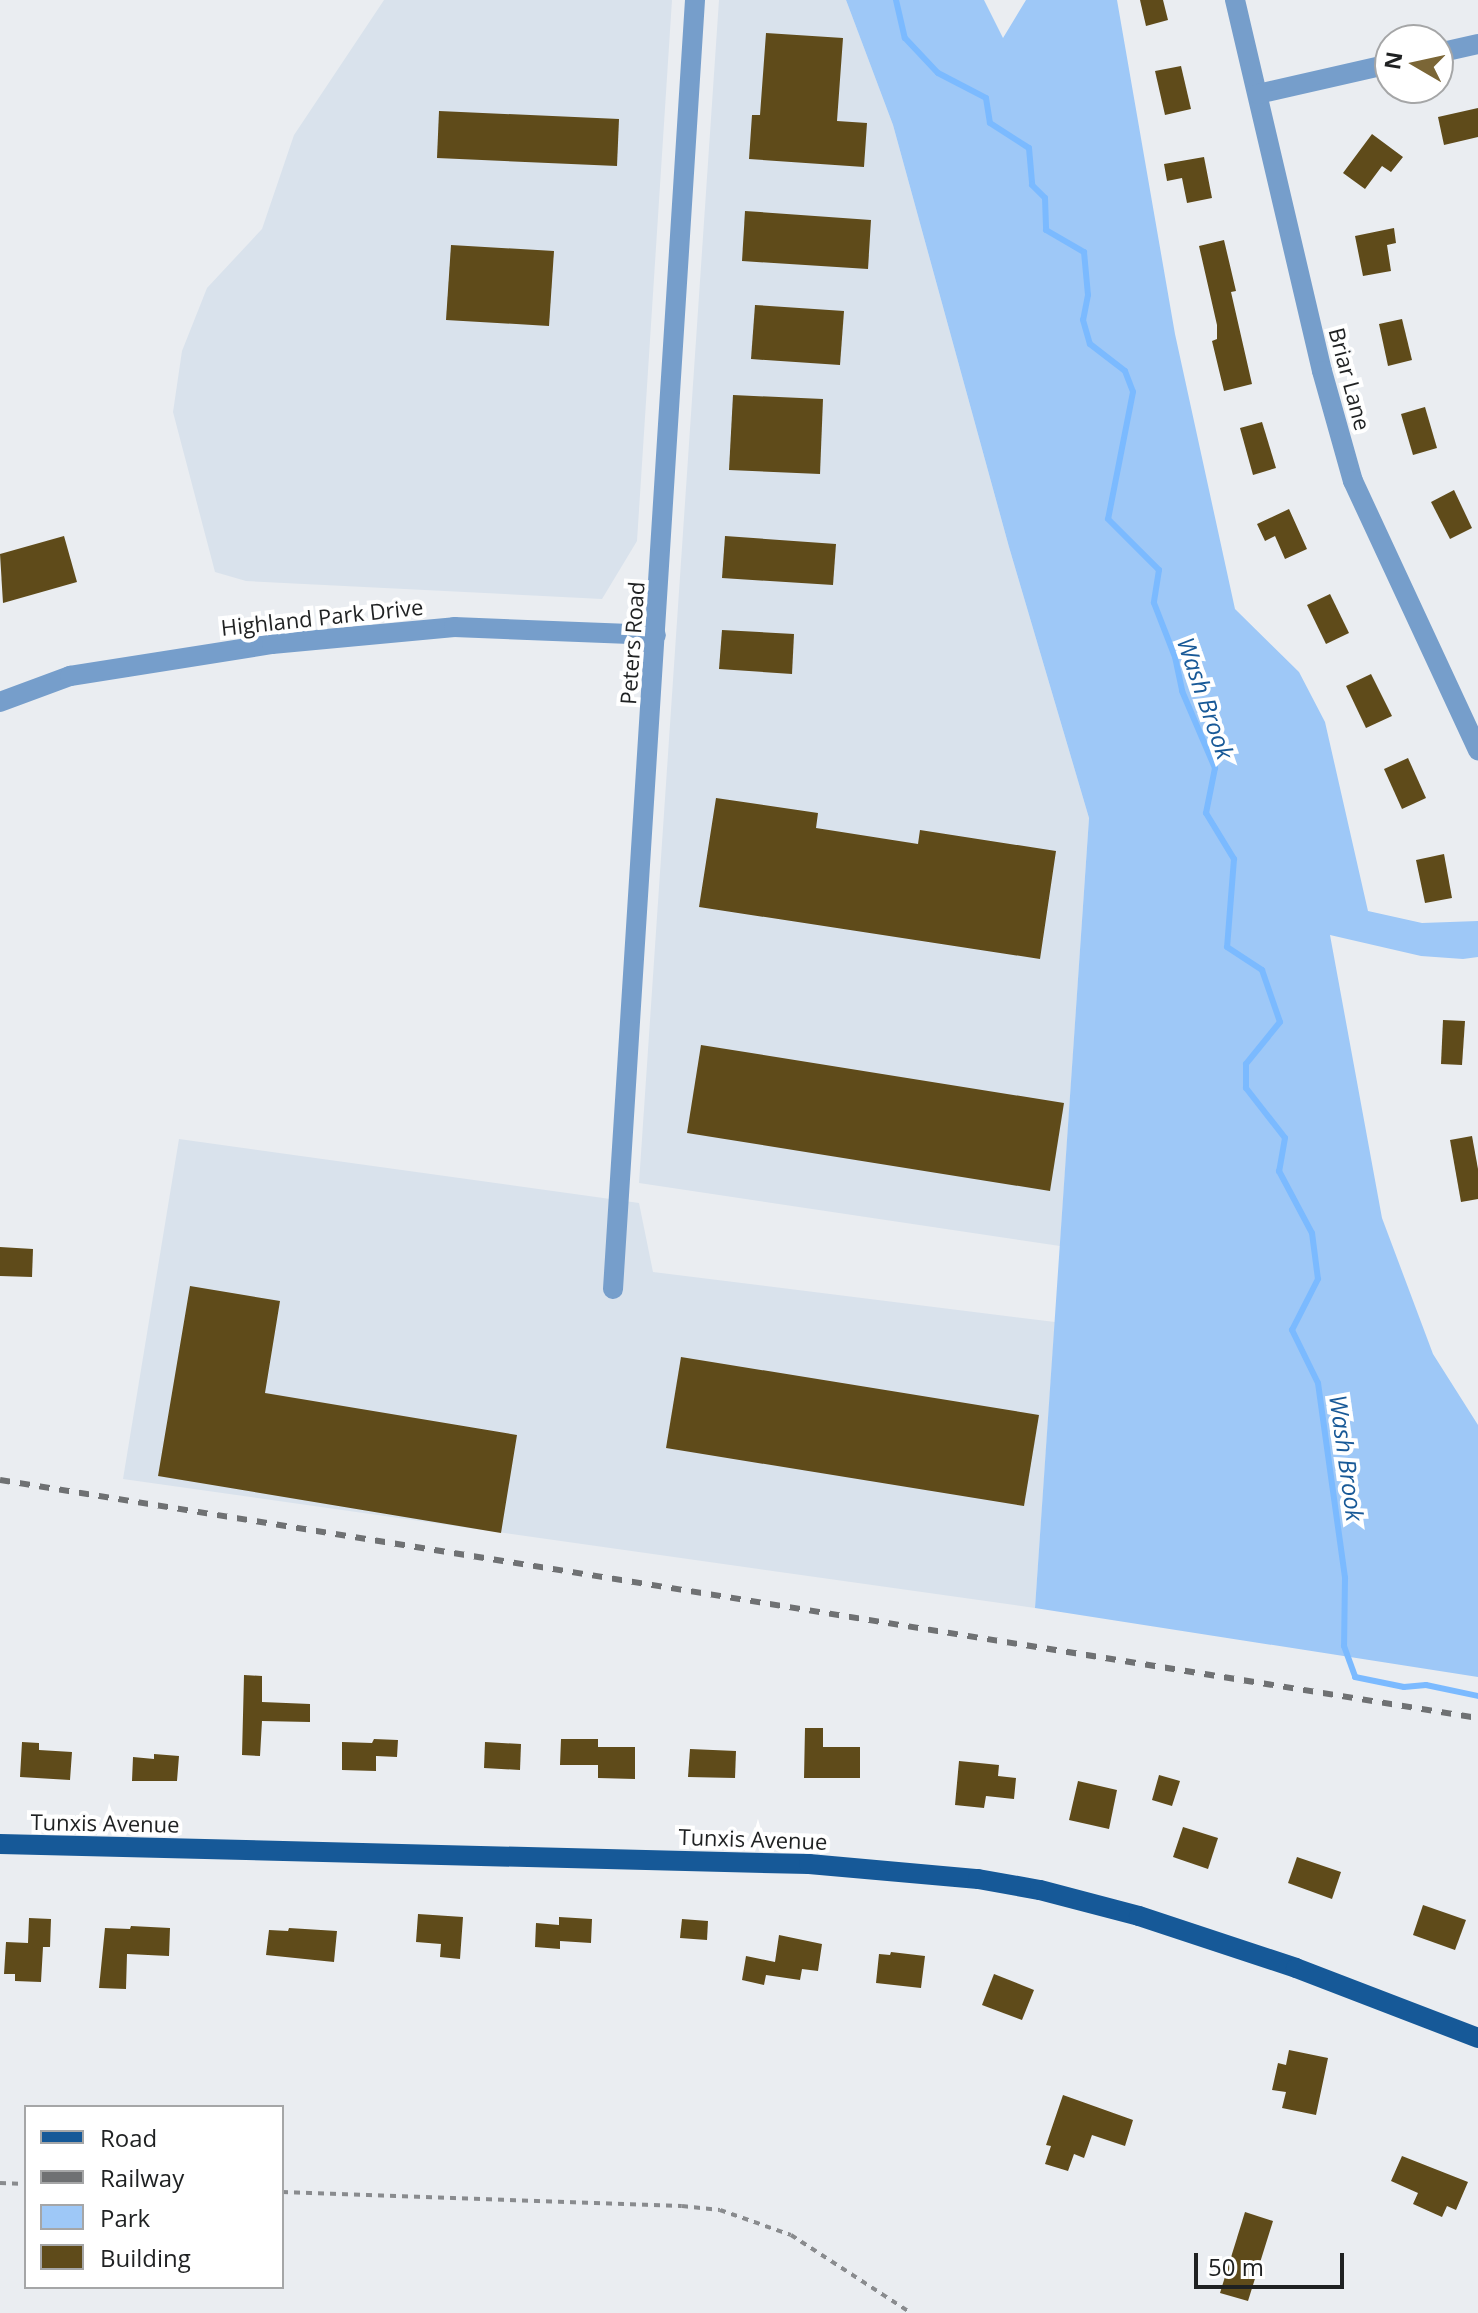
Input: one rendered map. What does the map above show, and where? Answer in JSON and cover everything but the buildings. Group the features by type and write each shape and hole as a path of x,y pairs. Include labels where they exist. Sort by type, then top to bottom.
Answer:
{"main road":[{"name":"Tunxis Avenue","path":"0,1844 809,1864 978,1879 1040,1890 1139,1916 1296,1968 1478,2038"}],"street":[{"name":"Peters Road","path":"613,1289 695,0"},
{"name":"Briar Lane","path":"1235,0 1322,371 1353,481 1478,750"},
{"path":"1454,49 1478,44"},
{"path":"1258,94 1374,68"},
{"name":"Highland Park Drive","path":"0,702 70,676 272,644 454,627 656,635"}],"path":[{"path":"0,2183 24,2184"},
{"path":"284,2192 711,2208 747,2217 791,2235 911,2313"}],"shaded area":[{"path":"384,0 672,0 637,541 602,599 246,581 215,572 173,412 182,351 207,288 262,229 294,135"},
{"path":"719,0 846,0 893,125 1009,547 1089,818 1060,1246 639,1183"},
{"path":"179,1139 639,1203 653,1272 1055,1322 1035,1608 123,1479"}],"green space":[{"path":"846,0 984,0 1003,38 1026,0 1117,0 1175,334 1235,609 1299,672 1325,722 1368,911 1422,923 1478,921 1478,957 1463,959 1421,956 1330,935 1382,1218 1433,1354 1478,1425 1478,1677 1035,1608 1089,818 1009,547 893,125"}],"waterway":[{"name":"Wash Brook","path":"896,0 905,38 938,73 986,98 990,123 1029,148 1032,185 1045,198 1046,230 1084,252 1088,295 1083,320 1090,344 1125,371 1133,392 1108,519 1159,570 1154,603 1175,657 1182,691 1215,768 1206,813 1234,859 1227,947 1262,970 1280,1022 1246,1064 1246,1088 1285,1138 1279,1171 1312,1233 1318,1279 1292,1330 1318,1383 1345,1578 1344,1646 1355,1677 1404,1687 1426,1685 1478,1696"}],"railway":[{"path":"0,1480 1478,1718"}]}
